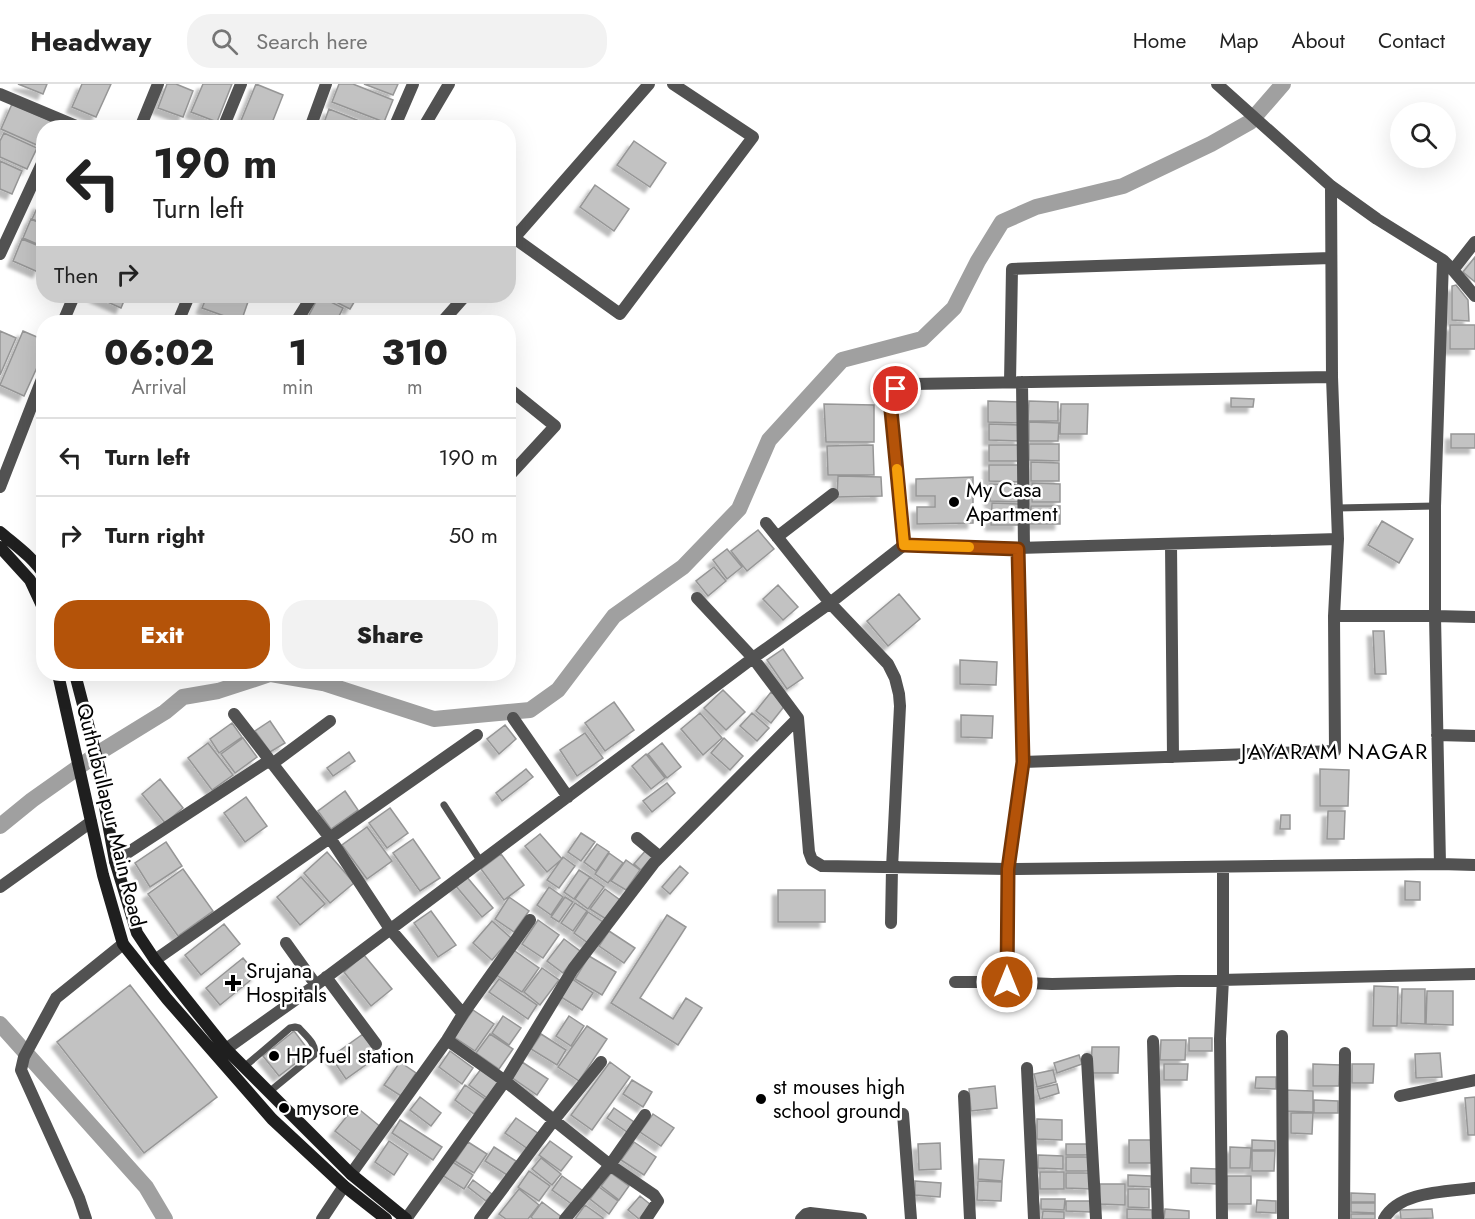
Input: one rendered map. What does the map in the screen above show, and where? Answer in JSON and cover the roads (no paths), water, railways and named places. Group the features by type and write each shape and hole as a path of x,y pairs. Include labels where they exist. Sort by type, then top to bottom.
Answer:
{"main road":[{"path":"0,532 36,565"},
{"path":"0,547 30,580 36,593"},
{"name":"Quthubullapur Main Road","path":"60,681 103,874 123,944 167,999 272,1119 344,1186 384,1218"},
{"name":"Quthubullapur Main Road","path":"77,681 100,770 116,861 137,933 155,960 226,1050 351,1174 406,1219"},
{"path":"65,706 82,700"},
{"path":"90,817 105,807"}],"street":[{"path":"143,120 158,84"},
{"path":"226,120 241,84"},
{"path":"313,120 326,84"},
{"path":"397,120 413,84"},
{"path":"428,120 448,84"},
{"path":"516,235 649,84"},
{"path":"516,244 620,314 753,137 674,84"},
{"path":"1225,88 1267,130 1331,186 1377,219 1443,260 1475,296"},
{"path":"0,94 54,120"},
{"path":"0,254 36,176"},
{"path":"1023,762 1335,751 1334,616 1338,538 1332,376 1331,186"},
{"path":"1453,270 1475,242"},
{"path":"1007,982 1008,869 1023,762 1021,548 1012,269 1331,258"},
{"path":"1440,864 1435,506 1443,260"},
{"path":"448,315 459,303"},
{"path":"904,545 890,400 896,389 912,384 1332,376"},
{"path":"516,394 555,426 516,468"},
{"path":"0,487 36,395"},
{"path":"777,537 833,494"},
{"path":"766,523 830,603 888,664 895,678 900,706 891,923"},
{"path":"226,1050 830,603 904,545 1021,548 1338,538"},
{"path":"1171,544 1173,757"},
{"path":"697,598 753,658 798,718 809,852 812,860 822,866 1008,869 1475,865"},
{"path":"1334,616 1475,617"},
{"path":"234,714 330,838 390,929 463,1014"},
{"path":"513,718 568,797"},
{"path":"406,1219 505,1081 573,969 654,863 798,718"},
{"path":"116,861 271,762 330,721"},
{"path":"155,960 477,735"},
{"path":"1437,735 1475,736"},
{"path":"0,887 90,817"},
{"path":"637,838 660,857"},
{"path":"1222,868 1223,979 1220,1040 1222,1219"},
{"path":"351,1174 530,920"},
{"path":"286,943 316,985"},
{"path":"86,1219 79,1197 21,1070 24,1057 56,998 123,944"},
{"path":"955,982 1052,984 1475,974"},
{"path":"326,977 376,1044"},
{"path":"1282,1036 1283,1219"},
{"path":"447,1040 505,1081 610,1165 654,1195 658,1201 646,1219"},
{"path":"1153,1041 1158,1219"},
{"path":"1344,1219 1345,1053"},
{"path":"1087,1059 1096,1219"},
{"path":"480,1219 554,1120 601,1062"},
{"path":"1027,1068 1034,1219"},
{"path":"1400,1096 1475,1080"},
{"path":"964,1096 970,1219"},
{"path":"903,1114 911,1219"},
{"path":"565,1219 610,1165 645,1115"},
{"path":"322,1219 344,1186"},
{"path":"1384,1219 1390,1209 1413,1197 1475,1188"},
{"path":"801,1219 810,1213 854,1218"}],"lane":[{"path":"1337,508 1435,506"},
{"path":"444,805 480,862"},
{"path":"244,1067 291,1028 299,1028 315,1046 316,1051 269,1092"}],"waterway":[{"path":"311,681 434,719 530,710 558,690 614,616 683,567 739,509 769,440 842,360 922,339 954,308 978,261 1002,222 1036,207 1123,186 1211,144 1250,122 1283,84"},
{"path":"0,826 32,800 100,752 165,712 183,697 218,691 249,681"},
{"path":"0,1024 146,1187 165,1219"}],"place":[{"name":"My Casa Apartment","path":"954,502"},
{"name":"Srujana Hospitals","path":"233,983"},
{"name":"HP fuel station","path":"274,1056"},
{"name":"st mouses high school ground","path":"761,1099"},
{"name":"mysore","path":"284,1108"}],"district":[{"name":"JAYARAM NAGAR","path":"1335,751"}]}
